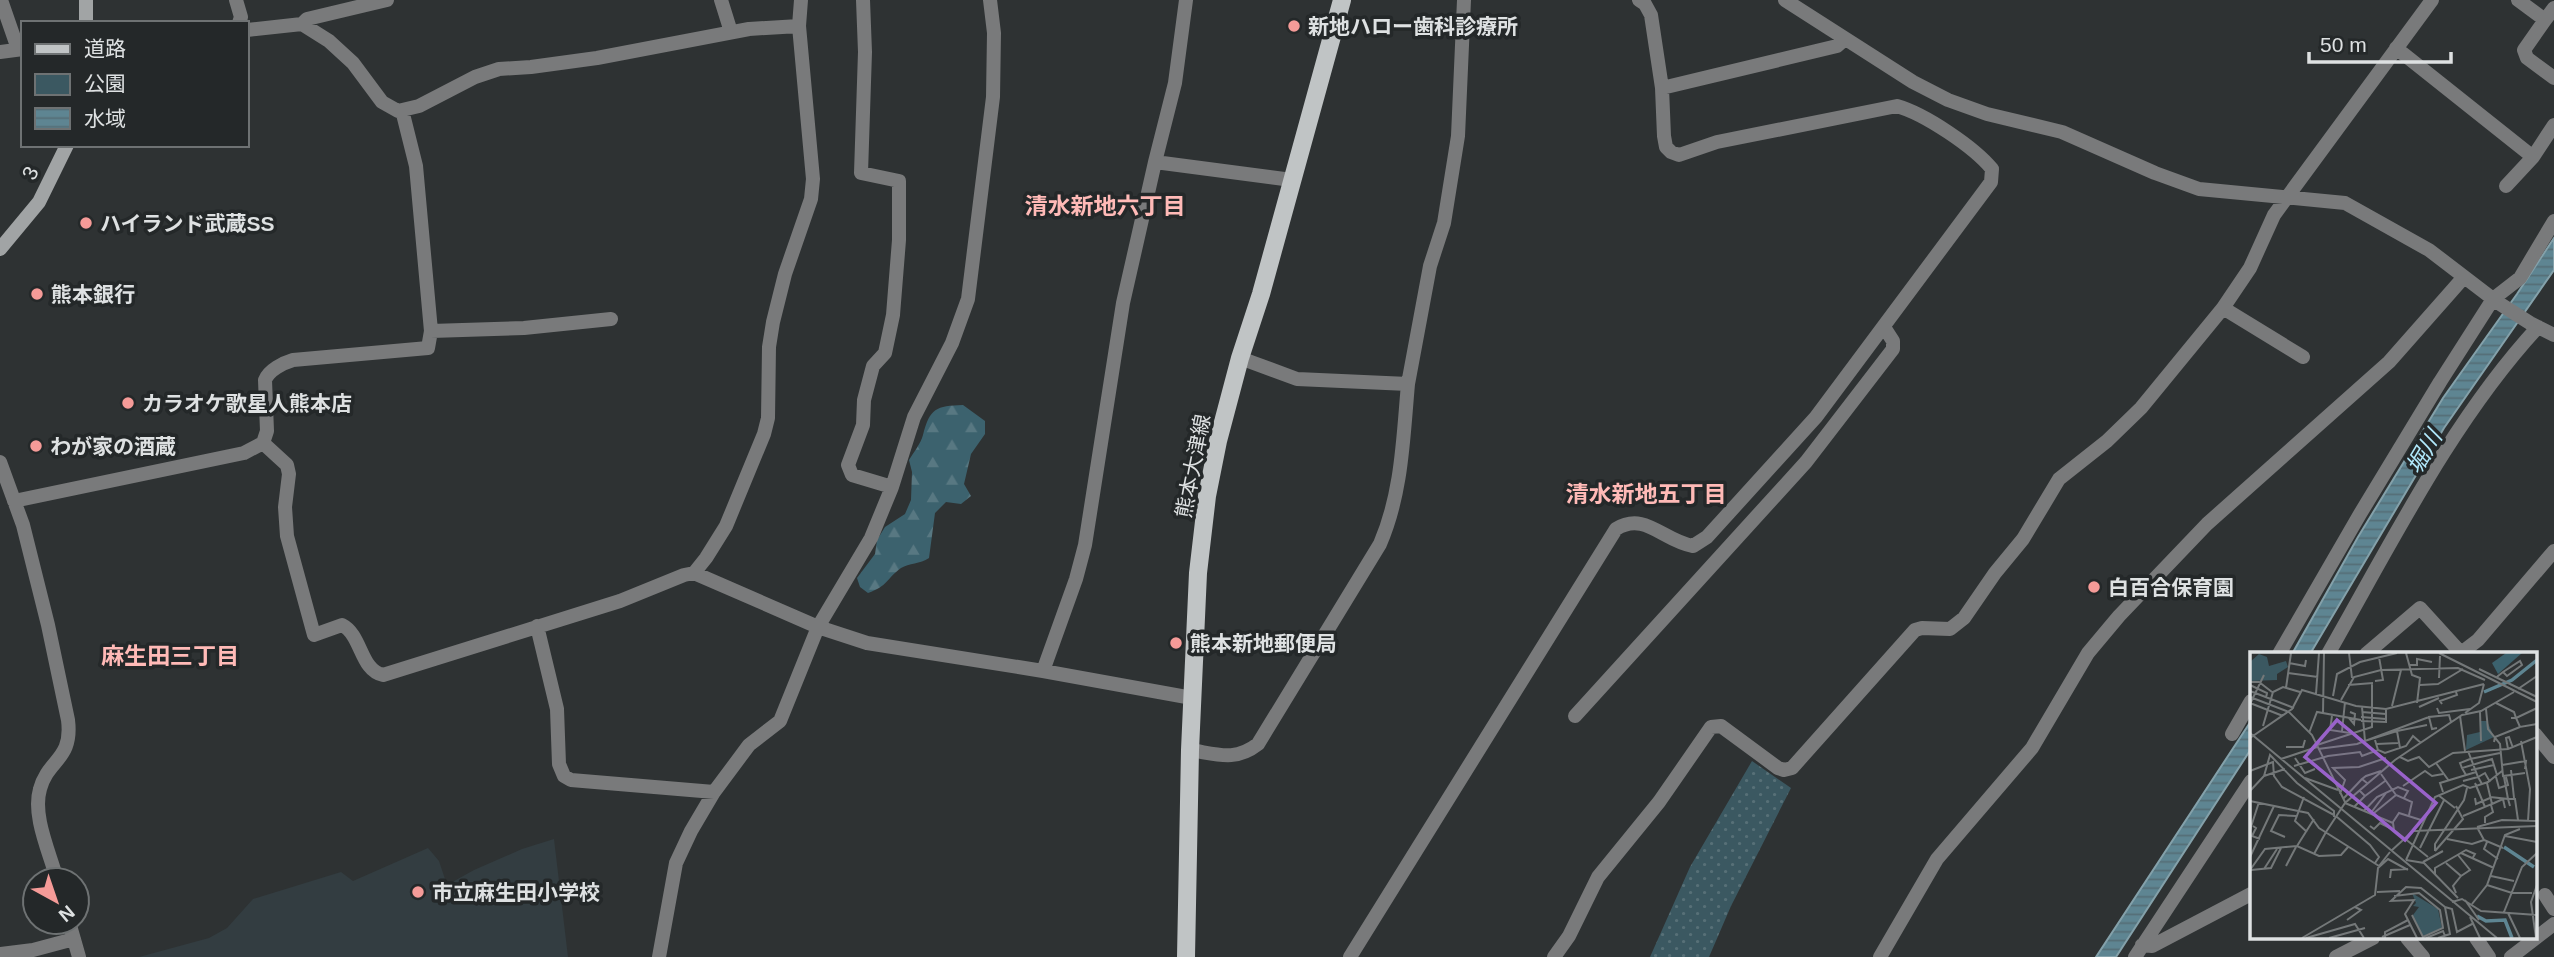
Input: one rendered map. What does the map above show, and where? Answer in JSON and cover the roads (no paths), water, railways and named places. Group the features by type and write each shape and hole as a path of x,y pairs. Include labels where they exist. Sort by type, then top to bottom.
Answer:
{"main road":[{"name":"熊本大津線","path":"1186,957 1192,698 1198,573 1207,496 1240,358 1261,294 1342,0"}],"street":[{"path":"0,52 21,49 1,0"},
{"path":"86,0 86,21"},
{"path":"236,0 240,21"},
{"path":"302,24 307,19 387,0"},
{"path":"721,0 731,32"},
{"path":"694,573 726,526 764,434 768,418 769,347 773,322 785,274 811,199 813,179 799,26 801,0"},
{"path":"863,0 865,52 861,173 899,181 899,240 893,315 885,353 873,366 864,400 863,425 848,465 852,475 892,487"},
{"path":"659,957 676,863 691,831 714,792 749,746 780,722 818,627 871,538 892,487 914,417 952,343 968,299 993,97 995,33 990,0"},
{"path":"1043,671 1076,579 1085,545 1123,303 1175,83 1186,0"},
{"path":"1190,750 1229,755 1245,754 1258,744 1380,544 1392,517 1399,485 1408,384 1430,266 1444,223 1458,136 1464,0"},
{"path":"1350,957 1616,529 1628,522 1640,523 1681,544 1693,546 1707,537 1816,417 1991,182 1992,169 1981,156 1912,110 1897,106 1717,142 1679,155 1671,152 1666,146 1662,88 1651,15 1645,4 1639,0"},
{"path":"1788,0 1913,82 1948,100 1987,114 2062,132 2155,173 2199,189 2345,203 2429,250 2495,300 2554,335"},
{"path":"1554,957 1569,936 1598,877 1659,802 1711,727 1721,726 1778,768 1791,768 1915,630 1950,629 1964,618 2023,539 2059,479 2107,441 2141,408 2223,308 2250,268 2274,215 2432,0"},
{"path":"2518,0 2549,14 2524,50 2527,58 2554,78"},
{"path":"248,30 302,24 329,41 353,63 382,102 398,111 419,106 475,77 499,69 597,58 731,32 799,26"},
{"path":"1662,88 1838,46 1845,38"},
{"path":"2396,48 2533,157"},
{"path":"14,501 244,453 263,443 267,431 265,380 267,375 284,363 428,348 431,331 416,166 402,110"},
{"path":"2506,186 2533,157 2554,125"},
{"name":"3","path":"0,248 39,202 66,147"},
{"path":"1155,162 1292,180"},
{"path":"2280,652 2406,437 2495,300 2520,278 2554,221"},
{"path":"1880,957 1937,859 2032,748 2088,653 2119,616 2207,524 2389,362 2464,277"},
{"path":"2223,308 2303,357"},
{"path":"431,331 524,328 611,319"},
{"path":"2329,652 2460,427 2534,325"},
{"path":"1575,716 1806,462 1893,349 1893,341 1884,327"},
{"path":"1240,358 1297,379 1408,384"},
{"path":"263,443 287,465 287,536 314,635 342,625 350,629 371,669 383,674 620,601 694,573 818,627 867,643 1192,698"},
{"path":"0,462 23,525 48,625 69,734 67,747 44,778 39,790 41,821 53,866"},
{"path":"2463,652 2478,640 2554,551"},
{"path":"2368,652 2420,608 2459,652"},
{"path":"537,626 557,709 559,764 564,776 571,780 714,792"},
{"path":"2232,734 2250,703"},
{"path":"2536,734 2554,757"},
{"path":"2138,951 2250,783"},
{"path":"2138,951 2250,895"},
{"path":"2545,895 2554,909"},
{"path":"2536,938 2554,924"},
{"path":"73,936 79,957"},
{"path":"0,954 33,950 74,939"},
{"path":"2336,957 2369,940"},
{"path":"2409,940 2423,957"},
{"path":"2477,940 2489,957"},
{"path":"2511,957 2533,940"}],"water":[{"name":"堀川","path":"2554,238 2554,270 2444,428 2311,652 2293,652 2358,537 2443,398"},
{"path":"2250,723 2250,751 2116,957 2096,957"}],"place":[{"name":"新地ハロー歯科診療所","path":"1294,26"},
{"name":"ハイランド武蔵SS","path":"86,223"},
{"name":"熊本銀行","path":"37,294"},
{"name":"カラオケ歌星人熊本店","path":"128,403"},
{"name":"わが家の酒蔵","path":"36,446"},
{"name":"白百合保育園","path":"2094,587"},
{"name":"熊本新地郵便局","path":"1176,643"},
{"name":"市立麻生田小学校","path":"418,892"}],"district":[{"name":"清水新地六丁目","path":"1105,206"},
{"name":"清水新地五丁目","path":"1646,494"},
{"name":"麻生田三丁目","path":"170,656"}]}
